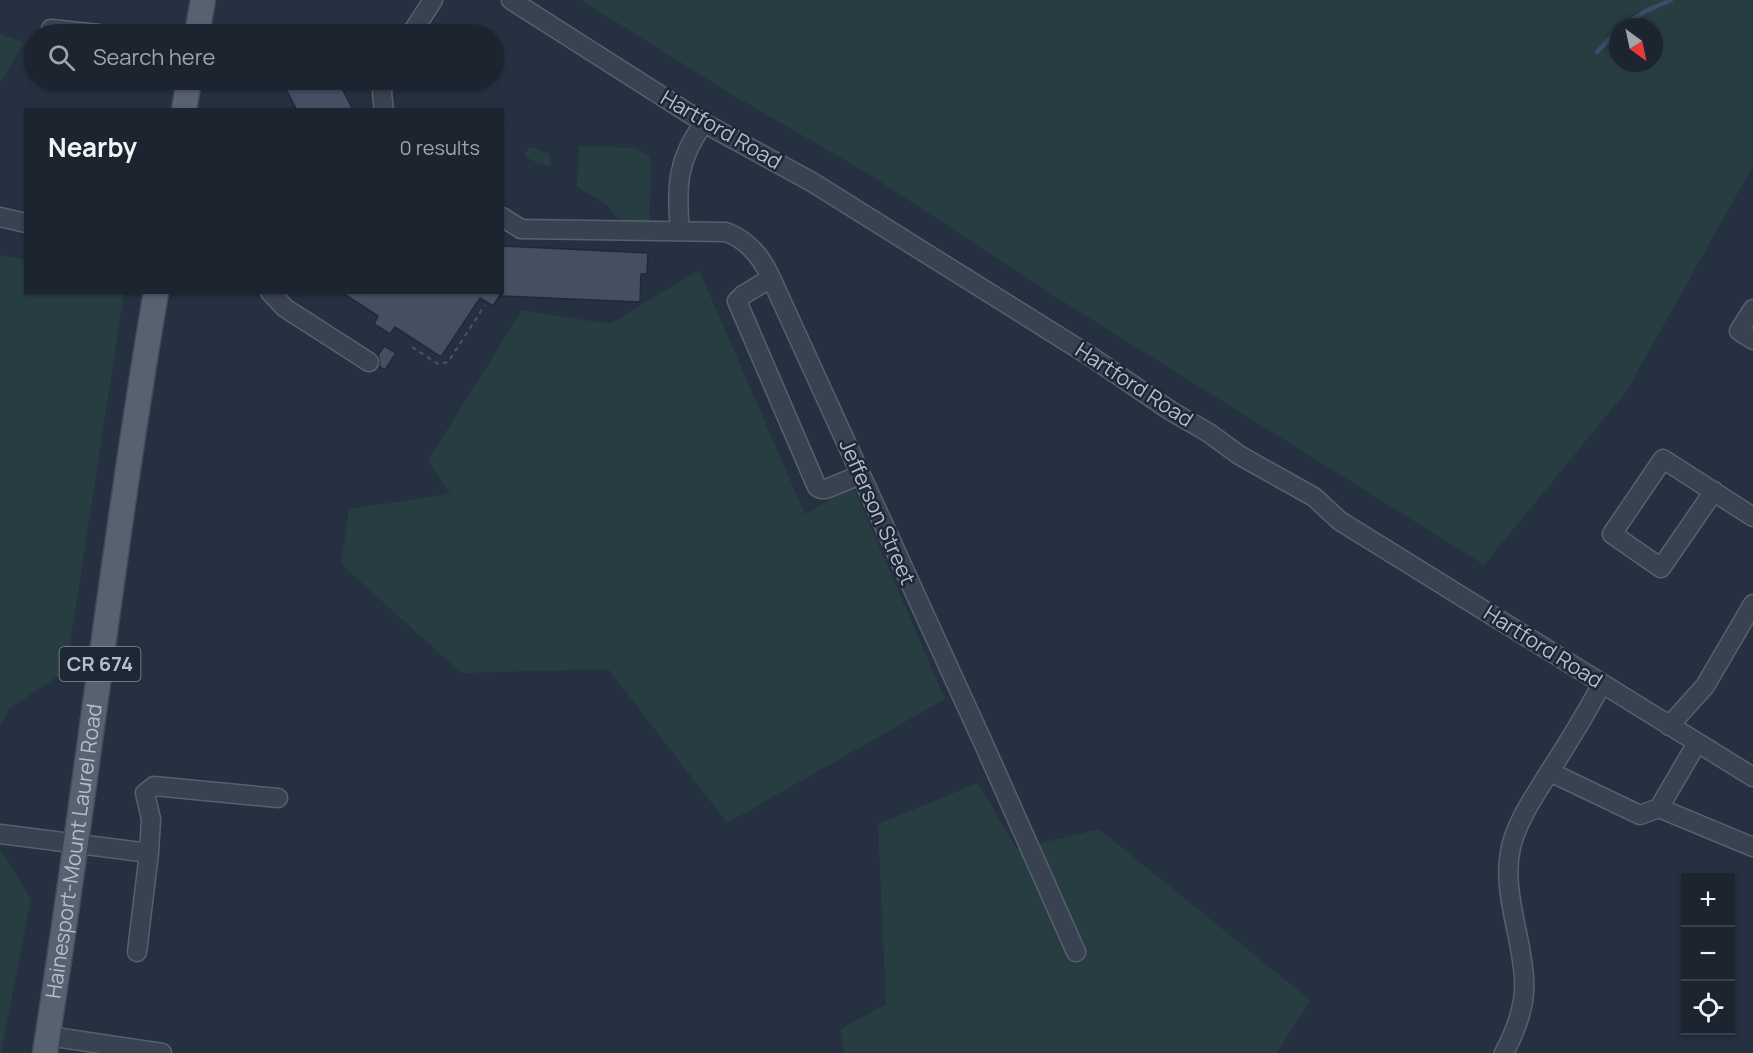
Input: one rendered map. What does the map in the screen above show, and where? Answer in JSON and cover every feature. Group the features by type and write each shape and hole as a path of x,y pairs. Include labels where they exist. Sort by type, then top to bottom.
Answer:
{"main road":[{"path":"198,24 202,0"},
{"path":"184,108 187,90"},
{"name":"Hainesport-Mount Laurel Road","path":"47,1044 117,539 156,294"}],"street":[{"path":"417,24 433,0"},
{"name":"Hartford Road","path":"511,0 704,123 812,182 986,290 1171,411 1209,433 1239,455 1314,497 1340,521 1753,777"},
{"path":"382,90 384,108"},
{"path":"680,231 677,199 680,172 689,146 704,123"},
{"path":"0,218 24,223"},
{"name":"Jefferson Street","path":"504,218 521,229 726,232 736,236 759,256 986,749 1076,952"},
{"path":"771,278 743,295 737,302 817,487 826,489 860,475"},
{"path":"272,294 285,308 369,362"},
{"path":"1753,309 1739,331 1753,340"},
{"path":"1714,491 1661,568 1612,534 1662,459 1714,491 1753,517"},
{"path":"1669,726 1705,686 1751,614"},
{"path":"1504,1053 1519,1020 1525,981 1510,891 1508,864 1511,847 1522,818 1602,684"},
{"path":"1550,772 1640,815 1659,808 1697,743"},
{"path":"137,952 151,819 145,793 154,786 278,798"},
{"path":"1659,808 1753,847"},
{"path":"0,834 149,853"},
{"path":"47,1044 162,1053"}],"path":[{"path":"411,347 438,364 448,362 485,305"}],"green space":[{"path":"581,0 1753,0 1753,166 1626,392 1484,565 1056,297 867,173 736,97"},
{"path":"0,34 24,42 0,84"},
{"path":"579,146 636,148 648,155 651,162 649,230 627,230 606,204 577,187"},
{"path":"531,147 550,154 551,166 539,164 524,156"},
{"path":"0,255 24,259 24,294 124,294 66,671 10,708 0,727"},
{"path":"699,270 805,514 853,486 945,699 727,823 608,669 460,672 341,564 349,509 450,494 428,460 522,310 610,324"},
{"path":"978,783 1017,849 1099,829 1310,1000 1277,1053 844,1053 841,1029 886,1004 878,824"},
{"path":"0,849 31,899 1,1053 0,1053"}],"building":[{"path":"286,90 343,90 352,108 296,108"},
{"path":"504,246 648,253 647,274 641,274 640,302 502,296 504,294"},
{"path":"344,294 501,294 493,306 480,298 441,357 395,327 390,334 374,324 378,316"},
{"path":"384,346 396,353 385,370 379,366 378,355"}],"waterway":[{"path":"1635,18 1671,0"},
{"path":"1597,52 1609,39"}]}
